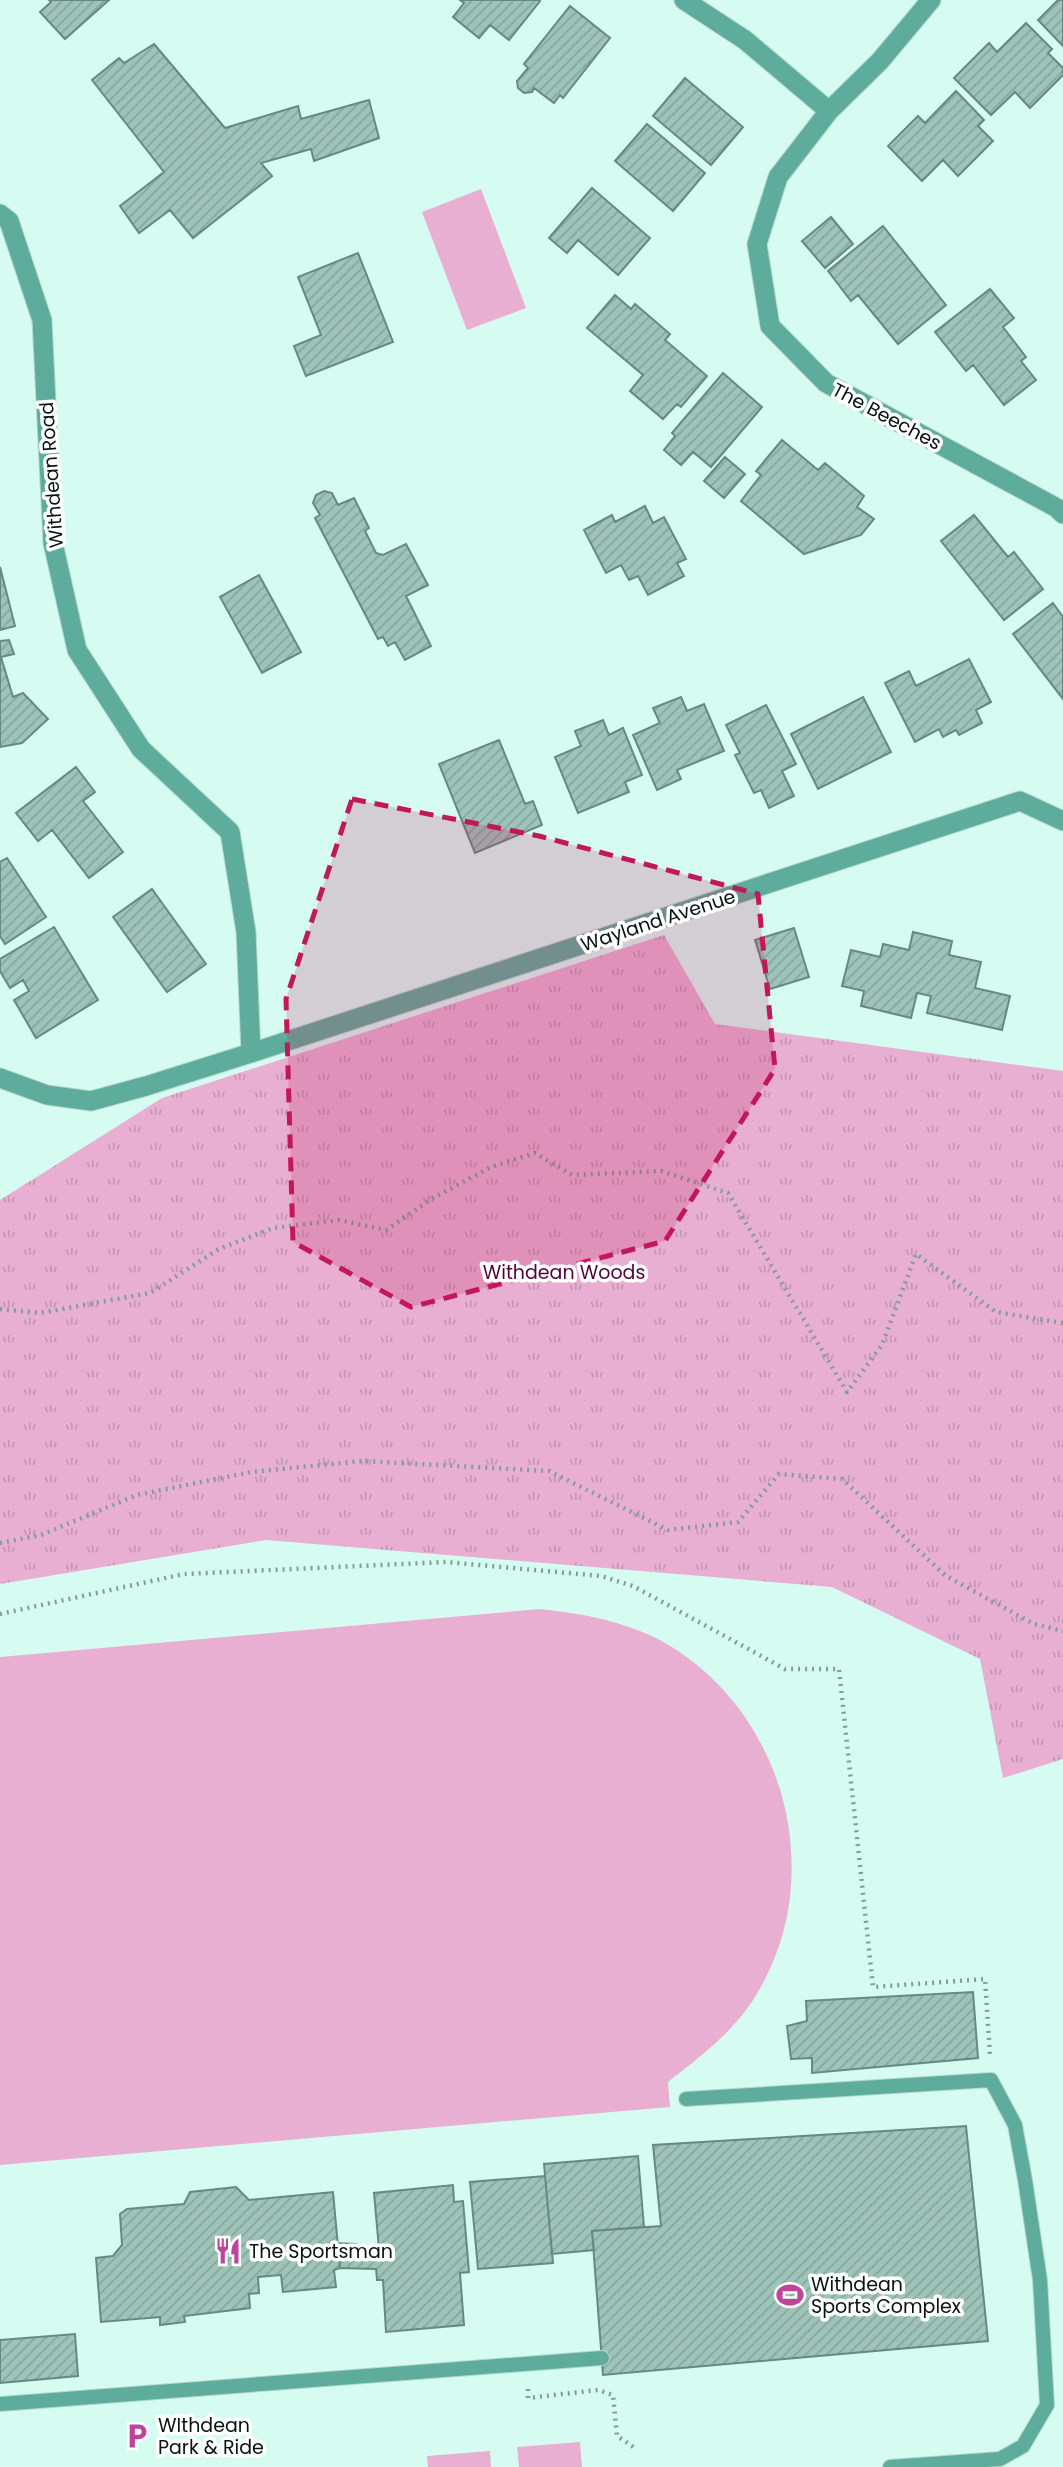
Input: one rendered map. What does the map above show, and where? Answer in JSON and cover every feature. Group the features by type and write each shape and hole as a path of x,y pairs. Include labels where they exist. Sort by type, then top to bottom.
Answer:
{"street":[{"path":"684,0 744,40 829,110"},
{"name":"The Beeches","path":"931,0 880,61 829,110 778,177 757,244 770,326 826,383 1057,508 1063,514"},
{"name":"Withdean Road","path":"0,214 9,222 42,320 53,543 77,650 141,749 230,832 246,932 251,1053"},
{"name":"Wayland Avenue","path":"251,1053 1020,801 1063,821"},
{"path":"0,1078 47,1095 90,1101 251,1053"}],"lane":[{"path":"686,2099 991,2080 1014,2125 1025,2180 1040,2280 1047,2405 1023,2446 1000,2459 890,2467"},
{"path":"0,2404 602,2358"}],"path":[{"path":"0,1309 40,1313 150,1293 219,1249 273,1228 339,1220 386,1230 433,1198 479,1173 535,1153 572,1175 661,1171 728,1192 847,1391 882,1345 916,1254 996,1312 1063,1323"},
{"path":"0,1543 41,1535 137,1495 251,1472 362,1461 548,1471 668,1530 738,1522 779,1474 842,1479 946,1576 1034,1624 1063,1631"},
{"path":"0,1614 184,1574 446,1562 601,1576 633,1586 785,1669 839,1670 873,1987 985,1979 991,2080"},
{"path":"538,2388 527,2389 528,2398 598,2390 613,2395 617,2436 635,2448"}],"highlighted area":[{"path":"352,799 539,836 758,894 775,1069 665,1241 411,1307 293,1242 286,999"}],"green space":[{"path":"481,189 526,308 467,330 422,212"},
{"name":"Withdean Woods","path":"664,935 715,1024 1063,1071 1063,1759 1003,1778 980,1659 832,1587 266,1540 0,1584 0,1200 162,1098"},
{"path":"540,1609 613,1622 648,1635 681,1653 719,1686 750,1725 773,1768 787,1816 792,1865 787,1914 773,1961 749,2006 731,2028 668,2082 670,2107 0,2165 0,1657"},
{"path":"580,2442 582,2467 519,2467 517,2447"},
{"path":"490,2451 491,2467 428,2467 427,2456"}],"building":[{"path":"49,0 109,0 65,39 40,12 51,2"},
{"path":"460,0 540,1 509,40 490,25 479,38 453,17 464,3"},
{"path":"1058,0 1063,0 1063,46 1038,20"},
{"path":"570,6 610,38 563,98 560,95 554,103 534,88 532,92 524,93 518,88 517,81 528,68 524,64"},
{"path":"1026,23 1052,49 1048,53 1063,68 1063,75 1030,108 1015,92 991,115 954,78 989,43 997,52"},
{"path":"154,44 225,128 298,106 301,119 369,100 379,138 314,161 311,149 261,163 272,176 193,238 170,210 139,233 120,206 164,172 92,80 119,58 124,63"},
{"path":"685,78 743,127 711,165 653,116"},
{"path":"956,91 984,120 978,126 993,141 958,176 943,160 922,181 888,146 918,116 925,123"},
{"path":"647,124 705,173 673,211 615,161"},
{"path":"592,188 650,238 618,275 578,240 567,253 549,238"},
{"path":"831,217 853,244 825,268 802,241"},
{"path":"883,226 946,305 898,344 858,295 851,301 828,271"},
{"path":"358,253 393,342 306,376 294,346 321,335 298,277"},
{"path":"990,289 1014,318 1003,327 1026,357 1021,361 1036,380 1004,405 973,365 966,371 935,332"},
{"path":"615,295 631,309 635,304 670,334 665,340 707,376 681,407 677,404 663,419 630,391 643,375 587,328"},
{"path":"723,373 762,407 711,467 693,452 681,465 664,450 675,436 672,433"},
{"path":"782,440 818,470 825,463 864,496 857,507 874,519 861,535 804,554 741,501 761,475 756,471"},
{"path":"725,457 745,474 724,498 704,481"},
{"path":"324,491 332,493 338,505 354,498 369,528 365,531 376,553 383,555 406,544 428,585 406,596 431,646 405,660 395,642 388,646 383,637 378,639 315,518 320,515 313,503 316,495"},
{"path":"645,506 653,523 664,517 686,559 677,563 684,576 648,595 638,576 629,580 621,565 606,573 584,530 612,515 615,522"},
{"path":"974,515 1008,557 1014,552 1043,589 1004,620 941,541"},
{"path":"0,567 15,626 0,630"},
{"path":"259,575 301,652 262,673 220,597"},
{"path":"1053,603 1063,617 1063,699 1013,634"},
{"path":"9,640 14,654 1,657 13,697 23,693 48,719 22,743 0,747 0,641"},
{"path":"969,659 991,702 976,710 982,723 959,735 956,730 943,737 939,729 915,742 885,683 909,671 916,686"},
{"path":"681,697 687,711 704,704 724,751 677,770 681,779 657,790 633,735 660,723 653,708"},
{"path":"863,697 891,752 818,789 791,734"},
{"path":"766,705 796,764 782,771 794,796 769,808 761,790 754,793 735,755 740,753 726,725"},
{"path":"603,720 609,735 623,728 642,775 625,782 629,792 578,813 555,757 581,746 575,731"},
{"path":"499,740 525,804 533,801 542,825 475,853 439,764"},
{"path":"76,767 95,792 83,801 123,852 89,878 52,830 38,841 16,813"},
{"path":"7,858 46,917 5,944 0,936 0,862"},
{"path":"152,889 206,964 167,992 113,917"},
{"path":"54,927 98,1000 36,1038 14,1000 29,991 23,980 10,988 0,971 0,959"},
{"path":"794,928 809,977 770,989 755,940"},
{"path":"913,932 952,941 949,955 981,962 975,988 1010,996 1002,1030 927,1013 931,996 917,993 911,1018 861,1006 864,991 842,986 851,950 880,957 883,944 909,950"},
{"path":"973,1992 978,2058 812,2073 812,2058 791,2059 787,2026 807,2021 806,2001"},
{"name":"Withdean Sports Complex","path":"966,2126 988,2341 603,2375 592,2231 661,2226 653,2145"},
{"path":"638,2156 644,2227 592,2231 594,2250 552,2254 544,2164"},
{"path":"545,2176 553,2263 478,2269 470,2182"},
{"path":"453,2185 454,2202 463,2201 469,2272 460,2273 464,2325 386,2332 383,2280 377,2280 376,2269 340,2268 338,2243 379,2249 374,2193"},
{"name":"The Sportsman","path":"236,2187 249,2200 333,2192 340,2268 334,2270 336,2287 283,2292 281,2275 258,2277 259,2293 249,2294 250,2308 184,2316 185,2322 160,2325 160,2317 101,2322 96,2258 113,2256 122,2245 120,2214 127,2209 184,2204 190,2192"},
{"path":"75,2334 78,2376 0,2383 0,2340"}],"place":[{"name":"The Sportsman","path":"228,2251"},
{"name":"Withdean Sports Complex","path":"790,2295"},
{"name":"WIthdean Park & Ride","path":"137,2436"}]}
